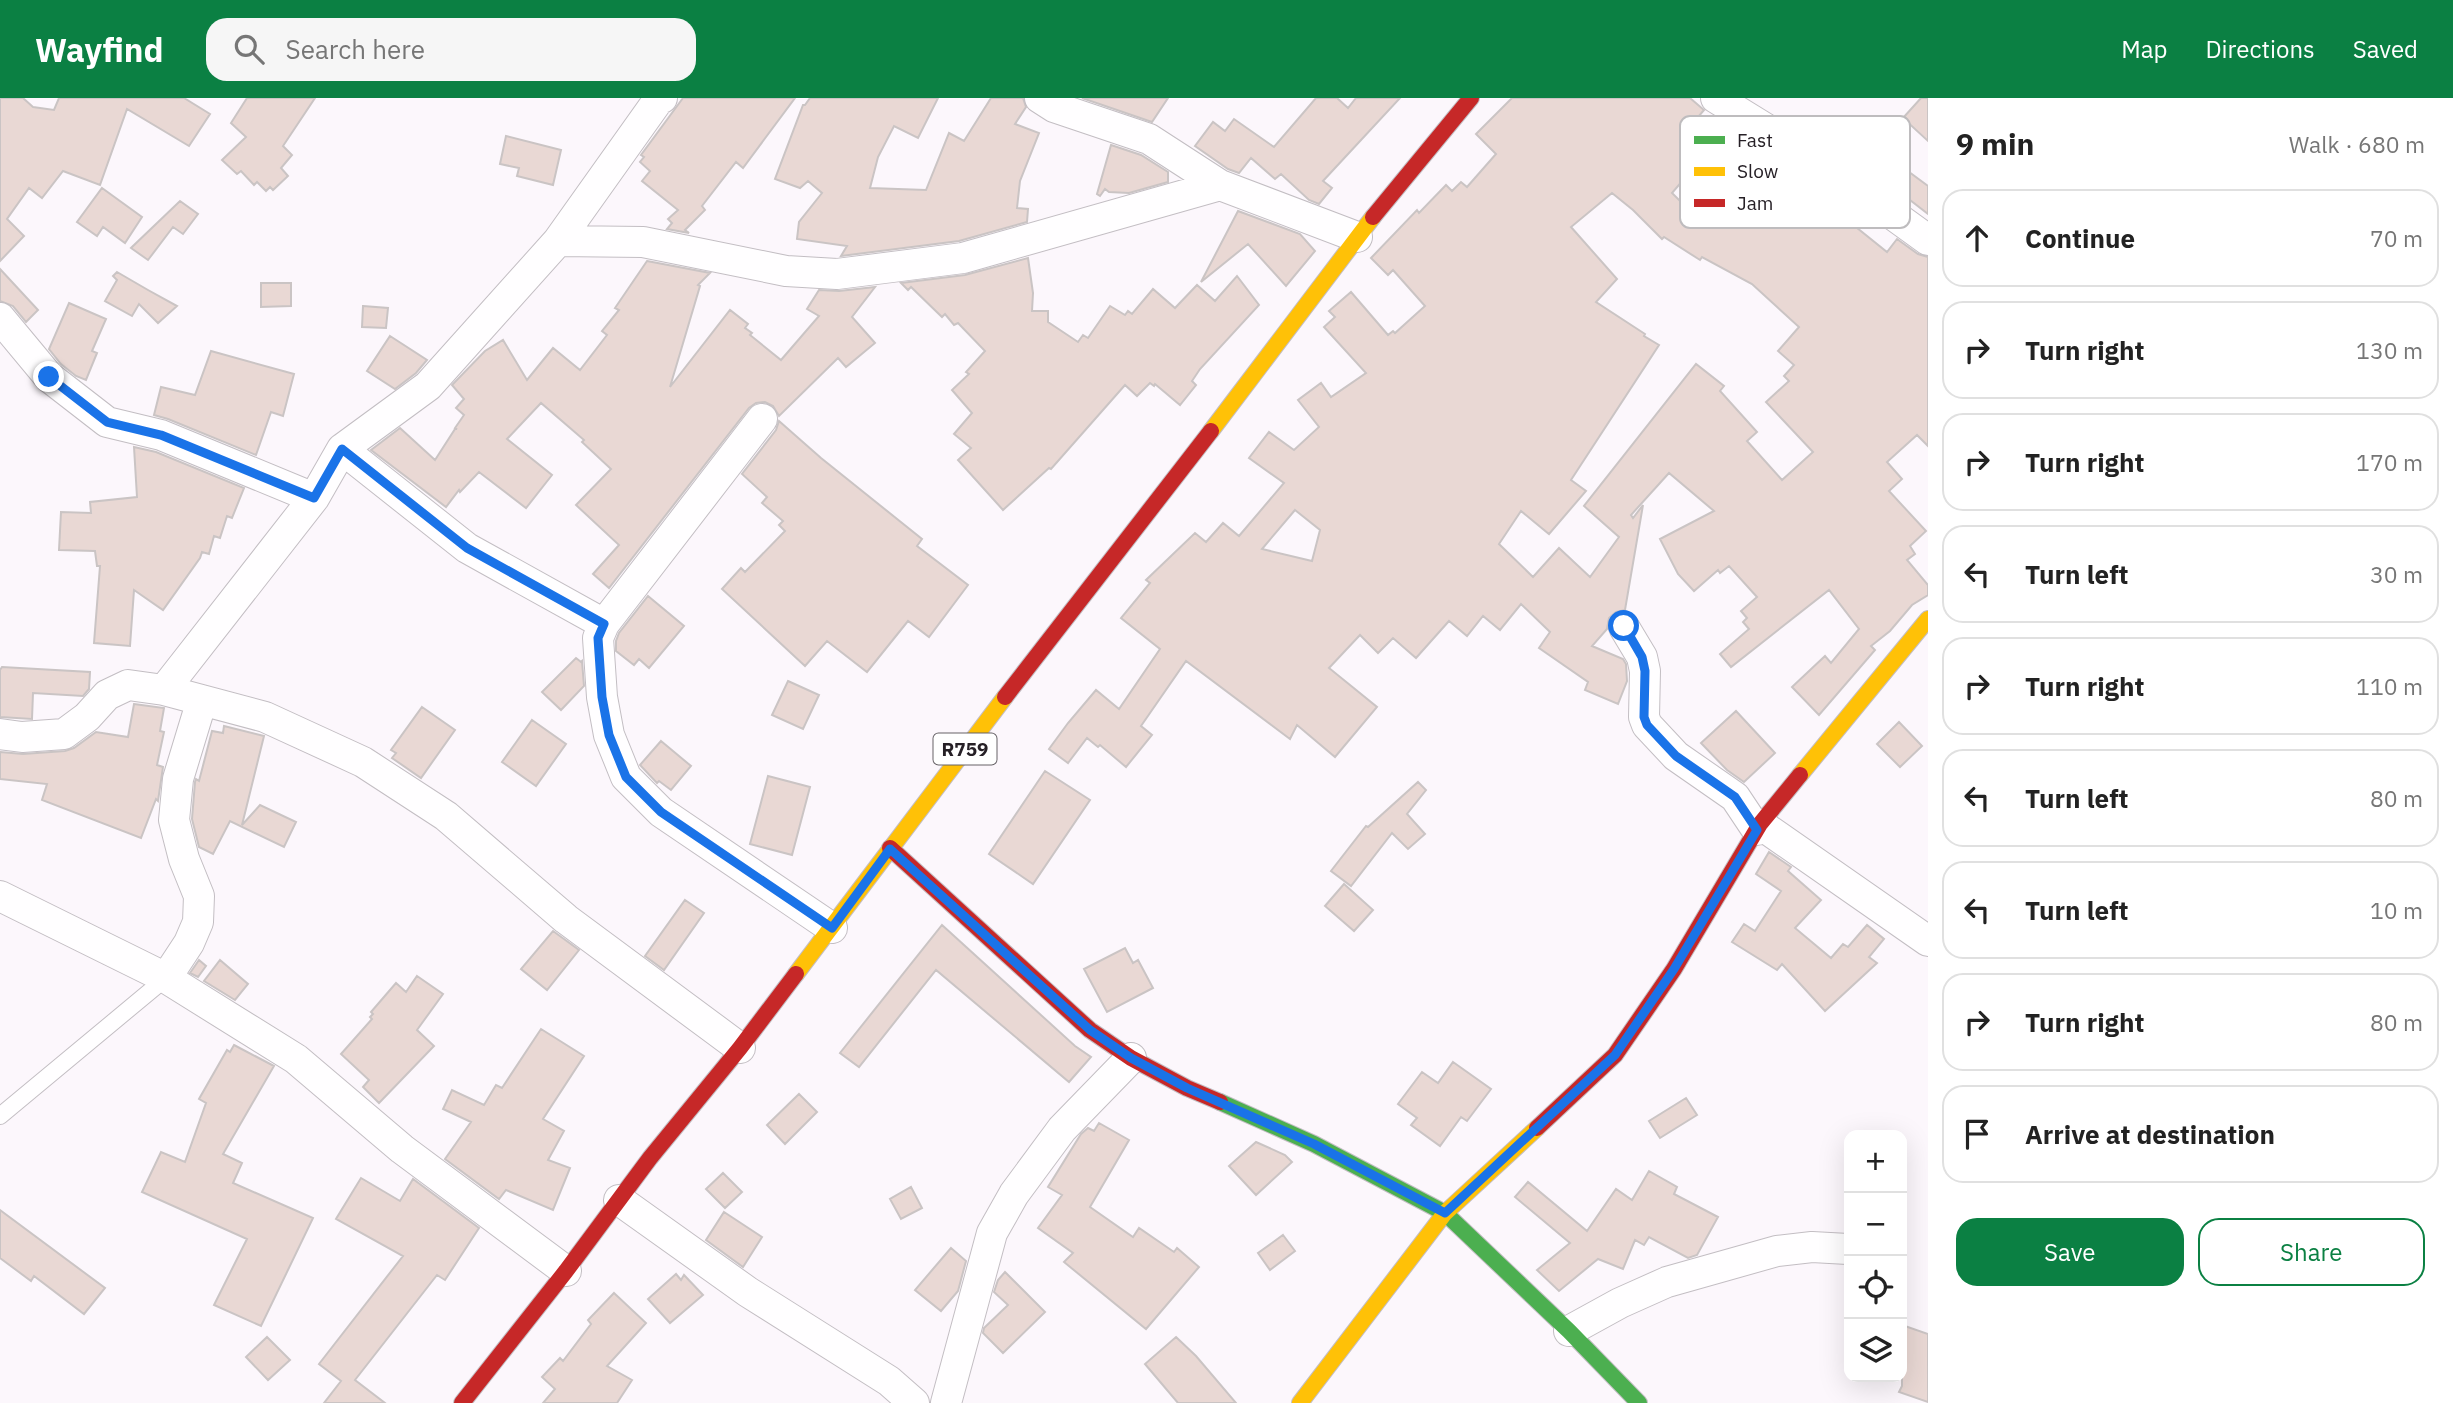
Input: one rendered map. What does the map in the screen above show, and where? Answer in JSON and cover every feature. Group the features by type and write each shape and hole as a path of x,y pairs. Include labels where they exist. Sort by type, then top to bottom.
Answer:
{"street":[{"path":"164,690 314,498 342,449 428,386 558,242 662,98"},
{"path":"1040,98 1054,107 1149,139 1220,185 1357,237"},
{"name":"R759","path":"462,1403 566,1271 650,1158 740,1048 1357,237 1471,98"},
{"path":"1716,98 1745,116"},
{"path":"558,242 643,242 786,271 837,274 963,258 1220,185"},
{"path":"1910,227 1928,240"},
{"path":"0,318 49,377 107,422 161,435 314,498"},
{"path":"762,419 604,624 598,638 602,697 609,735 626,777 661,812 832,928"},
{"path":"342,449 467,548 604,624"},
{"path":"1300,1403 1445,1213 1615,1055 1674,969 1759,827 1928,619"},
{"path":"1624,626 1642,657 1645,671 1644,717 1647,725 1676,756 1735,797 1759,827 1928,941"},
{"path":"0,734 22,737 64,733 87,717 107,695 128,685 164,690 265,717 363,762 446,816 566,919 740,1048"},
{"path":"166,978 189,943 198,922 198,896 184,859 174,820 178,779 202,700"},
{"path":"890,849 1090,1030 1131,1058 1187,1088 1314,1144 1445,1213 1569,1331 1639,1403"},
{"path":"0,896 166,978 296,1059 402,1149 566,1271"},
{"path":"946,1403 992,1233 1014,1194 1062,1129 1131,1058"},
{"path":"619,1200 748,1292 889,1381 914,1403"},
{"path":"1569,1331 1620,1303 1667,1282 1777,1251 1812,1247 1844,1249"}],"lane":[{"path":"0,1116 166,978"}],"building":[{"path":"0,98 23,98 33,107 54,110 59,98 184,98 210,114 189,146 127,109 100,185 63,171 42,198 29,188 7,219 24,236 0,261"},
{"path":"247,98 315,98 283,146 292,155 281,168 288,176 273,190 270,187 266,191 257,182 254,185 241,171 237,174 222,160 246,137 231,123"},
{"path":"683,98 795,98 743,168 736,162 702,206 705,210 685,230 689,233 667,229 672,223 668,219 678,210 642,181 650,171 640,162 644,157 641,155"},
{"path":"810,98 938,98 918,138 894,126 878,157 870,188 926,190 949,133 964,141 991,98 1023,98 1026,107 1015,124 1039,133 1020,181 1017,208 1028,209 1027,222 959,241 841,256 847,246 797,239 799,222 822,193 808,181 800,188 775,179 803,105"},
{"path":"1082,98 1168,98 1152,122"},
{"path":"1316,98 1337,98 1348,108 1356,98 1400,98 1323,181 1332,188 1319,204 1309,200 1281,174 1275,179 1251,158 1239,173 1228,169 1195,146 1213,122 1225,131 1234,119 1274,147"},
{"path":"1512,98 1690,98 1704,110 1699,116 1680,116 1680,184 1672,193 1680,201 1680,228 1857,228 1887,252 1897,239 1918,254 1928,257 1928,446 1917,435 1887,462 1902,479 1889,491 1926,531 1910,546 1915,554 1907,560 1928,585 1928,595 1912,605 1890,631 1871,646 1875,650 1819,715 1792,687 1825,656 1831,663 1859,629 1829,590 1731,667 1720,654 1749,629 1743,622 1747,618 1741,611 1757,597 1729,566 1720,573 1718,570 1694,591 1678,574 1660,539 1714,511 1669,473 1631,515 1633,518 1643,505 1625,610 1616,612 1609,618 1607,629 1592,646 1623,659 1626,664 1627,681 1618,704 1585,690 1588,682 1539,648 1550,632 1521,604 1500,630 1483,616 1467,636 1449,621 1416,658 1393,638 1378,653 1360,635 1329,668 1377,707 1335,757 1297,725 1290,739 1186,661 1141,726 1152,735 1126,767 1100,745 1098,747 1087,738 1068,763 1049,749 1068,723 1096,690 1119,709 1160,649 1121,618 1150,583 1146,580 1195,533 1206,542 1223,523 1239,536 1284,483 1249,458 1269,432 1294,450 1319,427 1298,400 1321,383 1331,397 1366,373 1324,327 1335,317 1329,311 1351,292 1388,335 1393,331 1395,333 1425,306 1393,270 1388,275 1371,258 1417,210 1419,213 1446,185 1452,191 1461,182 1467,187 1496,154 1476,134","holes":["1612,193 1662,239 1664,237 1700,260 1702,257 1752,284 1799,327 1778,351 1794,365 1784,376 1789,381 1766,402 1813,452 1782,480 1747,441 1757,432 1720,391 1724,386 1696,364 1584,506 1619,537 1590,577 1559,548 1533,577 1499,544 1521,511 1549,534 1586,491 1571,480 1659,345 1596,302 1617,279 1571,227","1295,510 1320,530 1312,561 1262,549"]},
{"path":"1921,98 1928,98 1928,141 1910,124 1910,116 1905,116"},
{"path":"506,136 561,150 553,185 517,176 519,168 500,164"},
{"path":"1111,145 1141,155 1168,172 1168,182 1129,193 1109,192 1105,189 1100,196 1097,194"},
{"path":"1910,173 1928,186 1928,214 1910,200"},
{"path":"102,188 142,217 125,243 103,227 97,236 77,222"},
{"path":"180,201 198,214 183,234 173,227 148,260 131,248"},
{"path":"1238,211 1300,234 1315,251 1286,286 1248,244 1201,282"},
{"path":"1028,258 1033,293 1032,311 1048,311 1048,322 1078,342 1083,335 1088,338 1110,306 1125,315 1128,311 1132,314 1153,289 1175,308 1197,285 1215,301 1237,276 1259,305 1200,369 1192,381 1196,385 1180,405 1155,384 1154,386 1150,383 1137,396 1125,385 1051,469 1003,510 958,460 971,448 954,434 972,413 952,390 969,374 966,372 985,351 958,323 954,325 945,314 942,317 911,287 908,290 901,283 965,275"},
{"path":"647,261 710,273 698,285 700,286 670,387 730,310 748,324 745,328 752,333 750,335 781,360 819,316 807,309 819,290 875,287 852,317 875,343 846,367 838,358 779,416 773,406 765,402 756,403 749,408 609,588 593,574 619,545 576,505 611,469 582,442 584,440 541,403 507,439 552,475 526,508 479,472 460,492 459,490 446,507 371,450 400,428 435,460 464,415 456,408 464,399 452,385 485,351 503,340 527,380 553,348 580,370 607,335 602,331 619,310 615,308"},
{"path":"0,269 38,310 26,322 13,306 0,301"},
{"path":"117,272 177,306 158,323 139,304 132,316 105,301 117,280 113,276"},
{"path":"261,283 291,283 291,306 261,307"},
{"path":"69,303 106,319 92,351 97,353 86,380 61,364 49,349"},
{"path":"363,306 388,308 386,328 362,327"},
{"path":"390,336 427,360 416,373 395,389 367,371"},
{"path":"211,351 294,374 283,416 271,412 256,455 154,415 161,387 195,395"},
{"path":"779,421 922,539 917,546 968,585 929,637 908,621 867,672 827,641 805,666 722,589 741,568 745,572 785,531 779,525 783,521 762,503 767,497 742,474 776,430"},
{"path":"134,447 156,452 244,488 232,518 227,516 220,538 214,536 209,554 202,552 163,610 134,590 130,646 94,643 100,566 97,566 95,551 59,550 61,512 91,513 90,502 137,497"},
{"path":"648,596 684,626 649,668 639,659 634,665 616,651 619,633"},
{"path":"576,658 582,661 584,686 561,710 542,692"},
{"path":"2,667 90,672 89,689 83,696 33,693 32,719 0,717"},
{"path":"788,681 819,695 803,729 772,715"},
{"path":"134,704 164,708 160,731 164,732 157,765 163,767 158,801 156,799 141,838 42,800 47,784 0,779 0,752 23,754 65,751 74,748 96,732 128,737"},
{"path":"422,707 455,730 421,778 392,758 396,753 391,750"},
{"path":"1736,711 1775,753 1744,782 1727,770 1701,743"},
{"path":"532,720 566,744 536,786 502,762"},
{"path":"1899,722 1922,746 1900,767 1877,744"},
{"path":"224,726 264,736 242,825 260,805 296,822 284,847 230,821 213,854 199,847 192,819 195,782 196,779 199,781 212,731 223,733"},
{"path":"661,741 691,766 671,790 659,781 657,783 640,765"},
{"path":"1045,771 1090,800 1033,884 989,854"},
{"path":"768,776 810,787 792,855 750,844"},
{"path":"1418,782 1426,790 1407,814 1425,834 1408,849 1392,833 1351,886 1331,871 1366,826"},
{"path":"1769,852 1791,867 1788,871 1821,900 1795,928 1831,958 1843,944 1848,947 1867,925 1884,939 1869,957 1877,963 1825,1011 1782,964 1777,970 1732,942 1744,924 1755,931 1781,891 1756,874"},
{"path":"1344,884 1373,910 1354,931 1325,906"},
{"path":"685,900 704,913 664,970 645,956"},
{"path":"942,925 1075,1046 1091,1057 1069,1082 936,970 859,1067 840,1053"},
{"path":"553,931 579,950 547,990 521,969"},
{"path":"1125,948 1133,963 1138,960 1153,988 1107,1012 1084,969"},
{"path":"199,960 206,966 198,977 190,973"},
{"path":"220,960 248,984 235,1000 204,981"},
{"path":"417,976 443,994 417,1030 434,1046 379,1103 363,1087 369,1080 341,1054 372,1019 371,1012 396,983 406,992"},
{"path":"541,1029 584,1056 543,1119 564,1131 548,1160 570,1168 553,1210 506,1190 499,1199 445,1159 471,1122 443,1109 452,1090 484,1105 496,1085 502,1088"},
{"path":"234,1045 274,1066 223,1154 242,1163 233,1183 313,1218 261,1326 214,1305 247,1239 142,1192 161,1152 185,1162 206,1103 199,1099 227,1050 230,1052"},
{"path":"1453,1062 1491,1089 1467,1121 1461,1117 1440,1146 1411,1125 1417,1118 1398,1104 1422,1072 1438,1083"},
{"path":"799,1094 817,1112 785,1144 767,1125"},
{"path":"1686,1098 1697,1115 1660,1138 1649,1121"},
{"path":"1099,1123 1129,1140 1090,1207 1133,1237 1139,1228 1174,1252 1177,1248 1199,1267 1146,1329 1064,1262 1073,1253 1038,1228 1062,1195 1048,1187 1081,1134 1088,1128 1094,1131"},
{"path":"1256,1142 1285,1155 1292,1162 1256,1195 1229,1166"},
{"path":"1649,1171 1677,1187 1674,1194 1718,1217 1697,1255 1688,1258 1649,1237 1644,1245 1635,1240 1623,1269 1598,1259 1559,1291 1537,1270 1570,1243 1515,1197 1528,1182 1587,1231 1616,1189 1632,1200"},
{"path":"723,1173 742,1192 725,1208 706,1189"},
{"path":"361,1178 400,1201 413,1179 479,1228 445,1280 437,1275 355,1380 385,1403 324,1403 341,1381 319,1364 403,1256 336,1219"},
{"path":"911,1187 922,1208 901,1219 890,1199"},
{"path":"0,1210 105,1288 84,1314 34,1276 31,1281 0,1258"},
{"path":"724,1212 762,1237 743,1267 706,1240"},
{"path":"1283,1235 1295,1251 1270,1270 1258,1253"},
{"path":"951,1248 966,1261 958,1291 941,1311 915,1290"},
{"path":"1005,1272 1045,1312 1003,1353 983,1333 984,1328 1008,1305 994,1292 998,1280"},
{"path":"676,1274 681,1280 684,1275 703,1295 670,1323 648,1299"},
{"path":"614,1293 646,1323 607,1366 632,1380 617,1403 543,1403 555,1389 542,1377 560,1358 563,1361 591,1324 588,1320"},
{"path":"1907,1327 1928,1334 1928,1402 1899,1392 1902,1382 1907,1382"},
{"path":"267,1337 290,1360 268,1380 246,1357"},
{"path":"1176,1337 1236,1403 1178,1403 1145,1364"}],"traffic: fast":[{"path":"1220,1102 1314,1144 1445,1213 1569,1331 1639,1403"}],"traffic: slow":[{"path":"1211,431 1373,217"},
{"path":"1800,775 1928,619"},
{"path":"796,974 1005,697"},
{"path":"1300,1403 1445,1213 1537,1128"}],"traffic: jam":[{"path":"1373,217 1471,98"},
{"path":"1005,697 1211,431"},
{"path":"1537,1128 1615,1055 1674,969 1760,824 1800,775"},
{"path":"890,848 1090,1030 1131,1058 1220,1102"},
{"path":"462,1403 566,1271 650,1158 740,1048 796,974"}],"route":[{"path":"49,377 107,422 161,435 314,498 342,449 467,548 604,624 598,638 598,650 609,735 626,777 661,812 832,928 890,849 1090,1030 1131,1058 1187,1088 1314,1144 1445,1213 1615,1055 1674,969 1757,830 1735,797 1703,772 1676,756 1647,725 1644,717 1645,671 1642,657 1624,626"}]}
